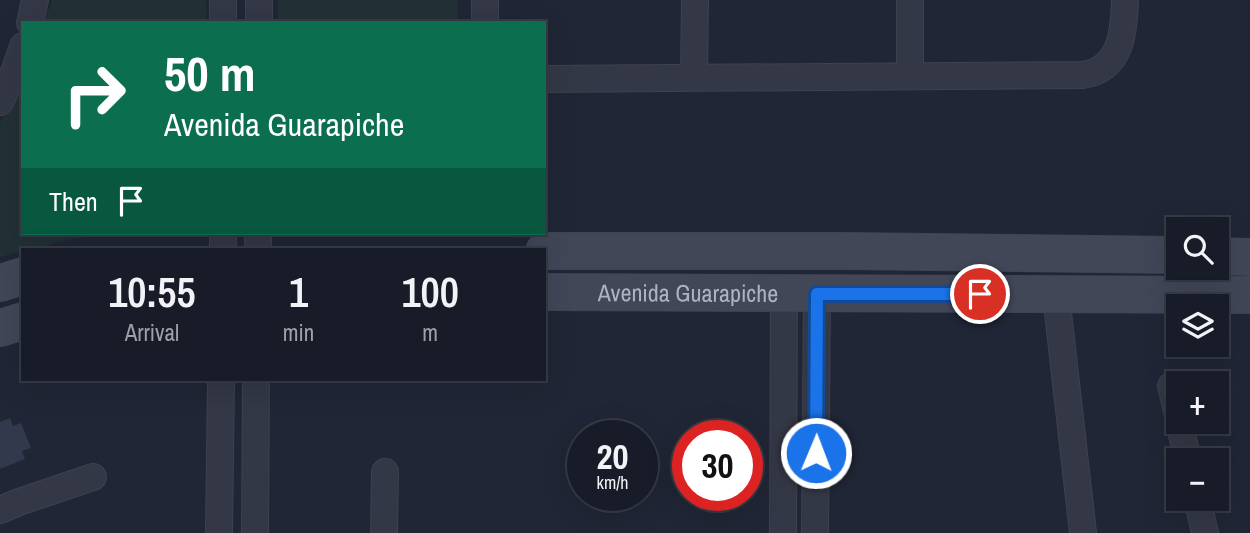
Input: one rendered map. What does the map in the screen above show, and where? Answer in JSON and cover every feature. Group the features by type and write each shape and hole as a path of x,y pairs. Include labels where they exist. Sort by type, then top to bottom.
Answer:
{"street":[{"path":"30,21 35,0"},
{"path":"223,0 223,21"},
{"path":"259,0 259,21"},
{"path":"485,0 485,21"},
{"path":"694,78 695,0"},
{"path":"910,0 910,76"},
{"path":"546,79 1082,75 1094,73 1113,58 1123,29 1125,0"},
{"path":"0,102 21,52"},
{"name":"Avenida Guarapiche","path":"546,251 1166,255"},
{"path":"1229,256 1250,257"},
{"path":"0,283 21,277"},
{"name":"Avenida Guarapiche","path":"546,292 1250,295"},
{"path":"783,533 800,294"},
{"path":"800,294 815,533"},
{"path":"1056,295 1083,533"},
{"path":"0,328 21,322"},
{"path":"219,533 221,381"},
{"path":"255,533 256,381"},
{"path":"384,533 385,472"},
{"path":"0,510 93,477"},
{"path":"1200,511 1205,533"}],"shaded area":[{"path":"52,0 206,0 206,21 45,21"},
{"path":"278,0 457,0 458,21 278,21"},
{"path":"21,90 21,235 96,235 36,248 21,248 21,252 0,257 0,122"}],"building":[{"path":"10,418 13,426 21,423 31,448 22,451 25,459 0,469 0,422"}],"route":[{"path":"816,453 817,294 980,294"}]}
